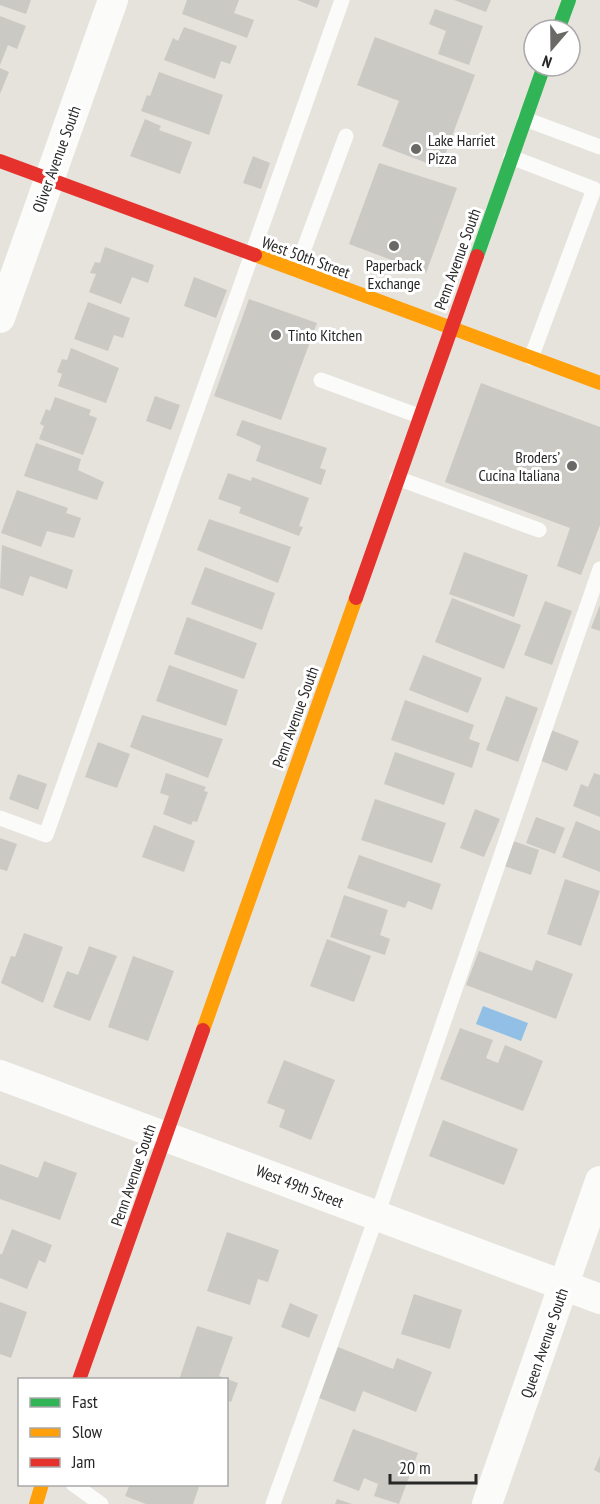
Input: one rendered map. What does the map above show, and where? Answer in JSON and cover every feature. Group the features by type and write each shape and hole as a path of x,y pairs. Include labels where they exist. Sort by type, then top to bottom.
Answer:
{"street":[{"name":"Oliver Avenue South","path":"0,318 113,0"},
{"path":"562,18 569,0"},
{"name":"Penn Avenue South","path":"80,1378 540,78"},
{"name":"West 50th Street","path":"0,161 600,383"},
{"name":"West 49th Street","path":"0,1075 600,1299"},
{"name":"Queen Avenue South","path":"487,1504 600,1181"},
{"path":"36,1504 42,1486"}],"lane":[{"path":"0,818 46,835 342,0"},
{"path":"525,119 600,147"},
{"path":"296,270 346,136"},
{"path":"511,157 594,189 531,358"},
{"path":"321,380 420,416"},
{"path":"397,478 539,530"},
{"path":"273,1504 377,1215 600,569"},
{"path":"74,1486 101,1504"}],"water":[{"path":"483,1006 528,1023 521,1041 476,1024"}],"building":[{"path":"0,0 31,0 26,14 0,5"},
{"path":"187,0 239,0 234,13 254,20 247,38 182,14"},
{"path":"297,0 320,0 317,8"},
{"path":"454,0 491,0 486,12"},
{"path":"435,9 483,26 469,65 438,54 446,31 429,24"},
{"path":"0,16 26,26 17,49 8,45 0,65"},
{"path":"184,27 237,46 230,64 221,61 215,79 164,60 173,38 178,41"},
{"path":"375,37 475,75 440,168 382,146 399,101 357,85"},
{"path":"0,68 9,72 0,94"},
{"path":"159,72 223,95 209,135 141,111 147,95 150,96"},
{"path":"145,119 161,126 159,130 192,142 180,174 130,156"},
{"path":"253,156 270,163 261,189 243,183"},
{"path":"379,163 457,188 426,273 349,244"},
{"path":"105,247 154,265 148,283 132,277 121,304 89,292 96,274 90,273 95,262 100,263"},
{"path":"194,277 227,290 216,318 184,306"},
{"path":"249,299 317,323 281,420 214,396"},
{"path":"88,302 130,318 123,338 114,335 108,351 74,339"},
{"path":"71,348 119,368 106,403 58,386 62,374 57,372 62,359 67,360"},
{"path":"481,383 600,427 600,525 581,575 557,566 570,528 445,482"},
{"path":"155,396 180,405 171,430 146,421"},
{"path":"55,397 91,410 89,415 97,418 83,455 39,439 44,426 40,424 46,409 50,411"},
{"path":"242,420 327,448 320,468 326,470 321,485 256,461 261,446 236,435"},
{"path":"36,443 81,459 78,470 104,482 97,500 24,476"},
{"path":"228,473 251,481 252,477 309,498 299,526 303,527 299,536 239,513 241,507 218,499"},
{"path":"17,490 68,508 66,513 81,518 74,538 47,531 41,547 1,533"},
{"path":"209,519 291,547 278,583 197,550"},
{"path":"2,545 73,570 67,589 30,576 23,596 0,588"},
{"path":"464,552 528,575 514,617 449,594"},
{"path":"205,567 275,593 262,630 191,604"},
{"path":"452,598 521,625 504,669 435,642"},
{"path":"545,601 572,611 552,665 524,655"},
{"path":"600,605 600,631 591,628"},
{"path":"187,617 257,643 244,679 174,654"},
{"path":"423,655 482,678 468,713 409,690"},
{"path":"169,665 238,690 226,726 156,701"},
{"path":"506,696 538,708 518,762 486,750"},
{"path":"405,700 474,725 469,739 480,743 472,768 391,740"},
{"path":"142,715 223,739 208,778 130,747"},
{"path":"551,730 579,741 567,771 539,760"},
{"path":"98,742 130,754 117,788 85,777"},
{"path":"395,752 455,773 444,805 384,784"},
{"path":"166,773 206,787 204,791 208,792 197,822 193,821 191,825 163,814 169,796 160,793"},
{"path":"594,773 600,775 600,817 573,806 581,784 588,787"},
{"path":"18,774 47,784 38,810 9,799"},
{"path":"375,799 446,823 432,863 361,840"},
{"path":"475,809 500,819 484,857 460,848"},
{"path":"536,817 565,828 555,854 526,843"},
{"path":"576,821 600,831 600,872 562,857"},
{"path":"154,825 195,841 184,872 142,857"},
{"path":"0,838 17,844 7,871 0,869"},
{"path":"513,841 539,850 531,875 504,866"},
{"path":"359,855 441,884 432,910 408,901 405,908 347,888"},
{"path":"565,879 600,891 581,946 547,934"},
{"path":"344,895 388,910 380,935 390,939 385,955 330,937"},
{"path":"24,933 63,947 43,1003 1,983 11,956 15,957"},
{"path":"327,939 371,956 354,1002 310,986"},
{"path":"89,946 117,956 90,1021 53,1007 67,971 78,975"},
{"path":"479,951 532,971 536,960 573,974 556,1019 466,985"},
{"path":"133,956 174,971 148,1041 108,1027"},
{"path":"460,1028 493,1040 486,1058 498,1063 505,1045 543,1061 523,1111 440,1079"},
{"path":"284,1060 335,1080 311,1140 279,1127 285,1110 267,1103"},
{"path":"443,1120 518,1149 504,1185 429,1156"},
{"path":"44,1161 77,1173 60,1220 0,1199 0,1164 38,1178"},
{"path":"12,1229 52,1245 45,1263 39,1260 27,1289 0,1278 0,1254 2,1254"},
{"path":"227,1232 279,1250 268,1282 258,1279 250,1305 207,1291"},
{"path":"414,1294 462,1310 450,1349 401,1334"},
{"path":"0,1302 27,1312 11,1358 0,1354"},
{"path":"290,1303 318,1315 309,1338 281,1327"},
{"path":"197,1326 233,1337 219,1376 224,1378 180,1378"},
{"path":"338,1347 393,1369 397,1358 432,1372 416,1412 363,1391 355,1412 319,1398"},
{"path":"228,1379 238,1383 231,1402 228,1401"},
{"path":"353,1429 418,1453 399,1504 374,1496 378,1484 364,1478 359,1491 333,1481"},
{"path":"600,1456 600,1473 594,1470"},
{"path":"129,1486 199,1486 193,1504 146,1504 125,1496"},
{"path":"337,1499 352,1504 335,1504"}],"traffic: fast":[{"path":"562,18 569,0"},
{"path":"477,256 540,78"}],"traffic: slow":[{"path":"255,255 600,383"},
{"path":"203,1030 356,598"},
{"path":"36,1504 41,1486"}],"traffic: jam":[{"path":"0,161 255,255"},
{"path":"356,598 477,256"},
{"path":"80,1378 203,1030"}],"place":[{"name":"Lake Harriet Pizza","path":"416,149"},
{"name":"Paperback Exchange","path":"394,246"},
{"name":"Tinto Kitchen","path":"276,335"},
{"name":"Broders’ Cucina Italiana","path":"572,466"}]}
